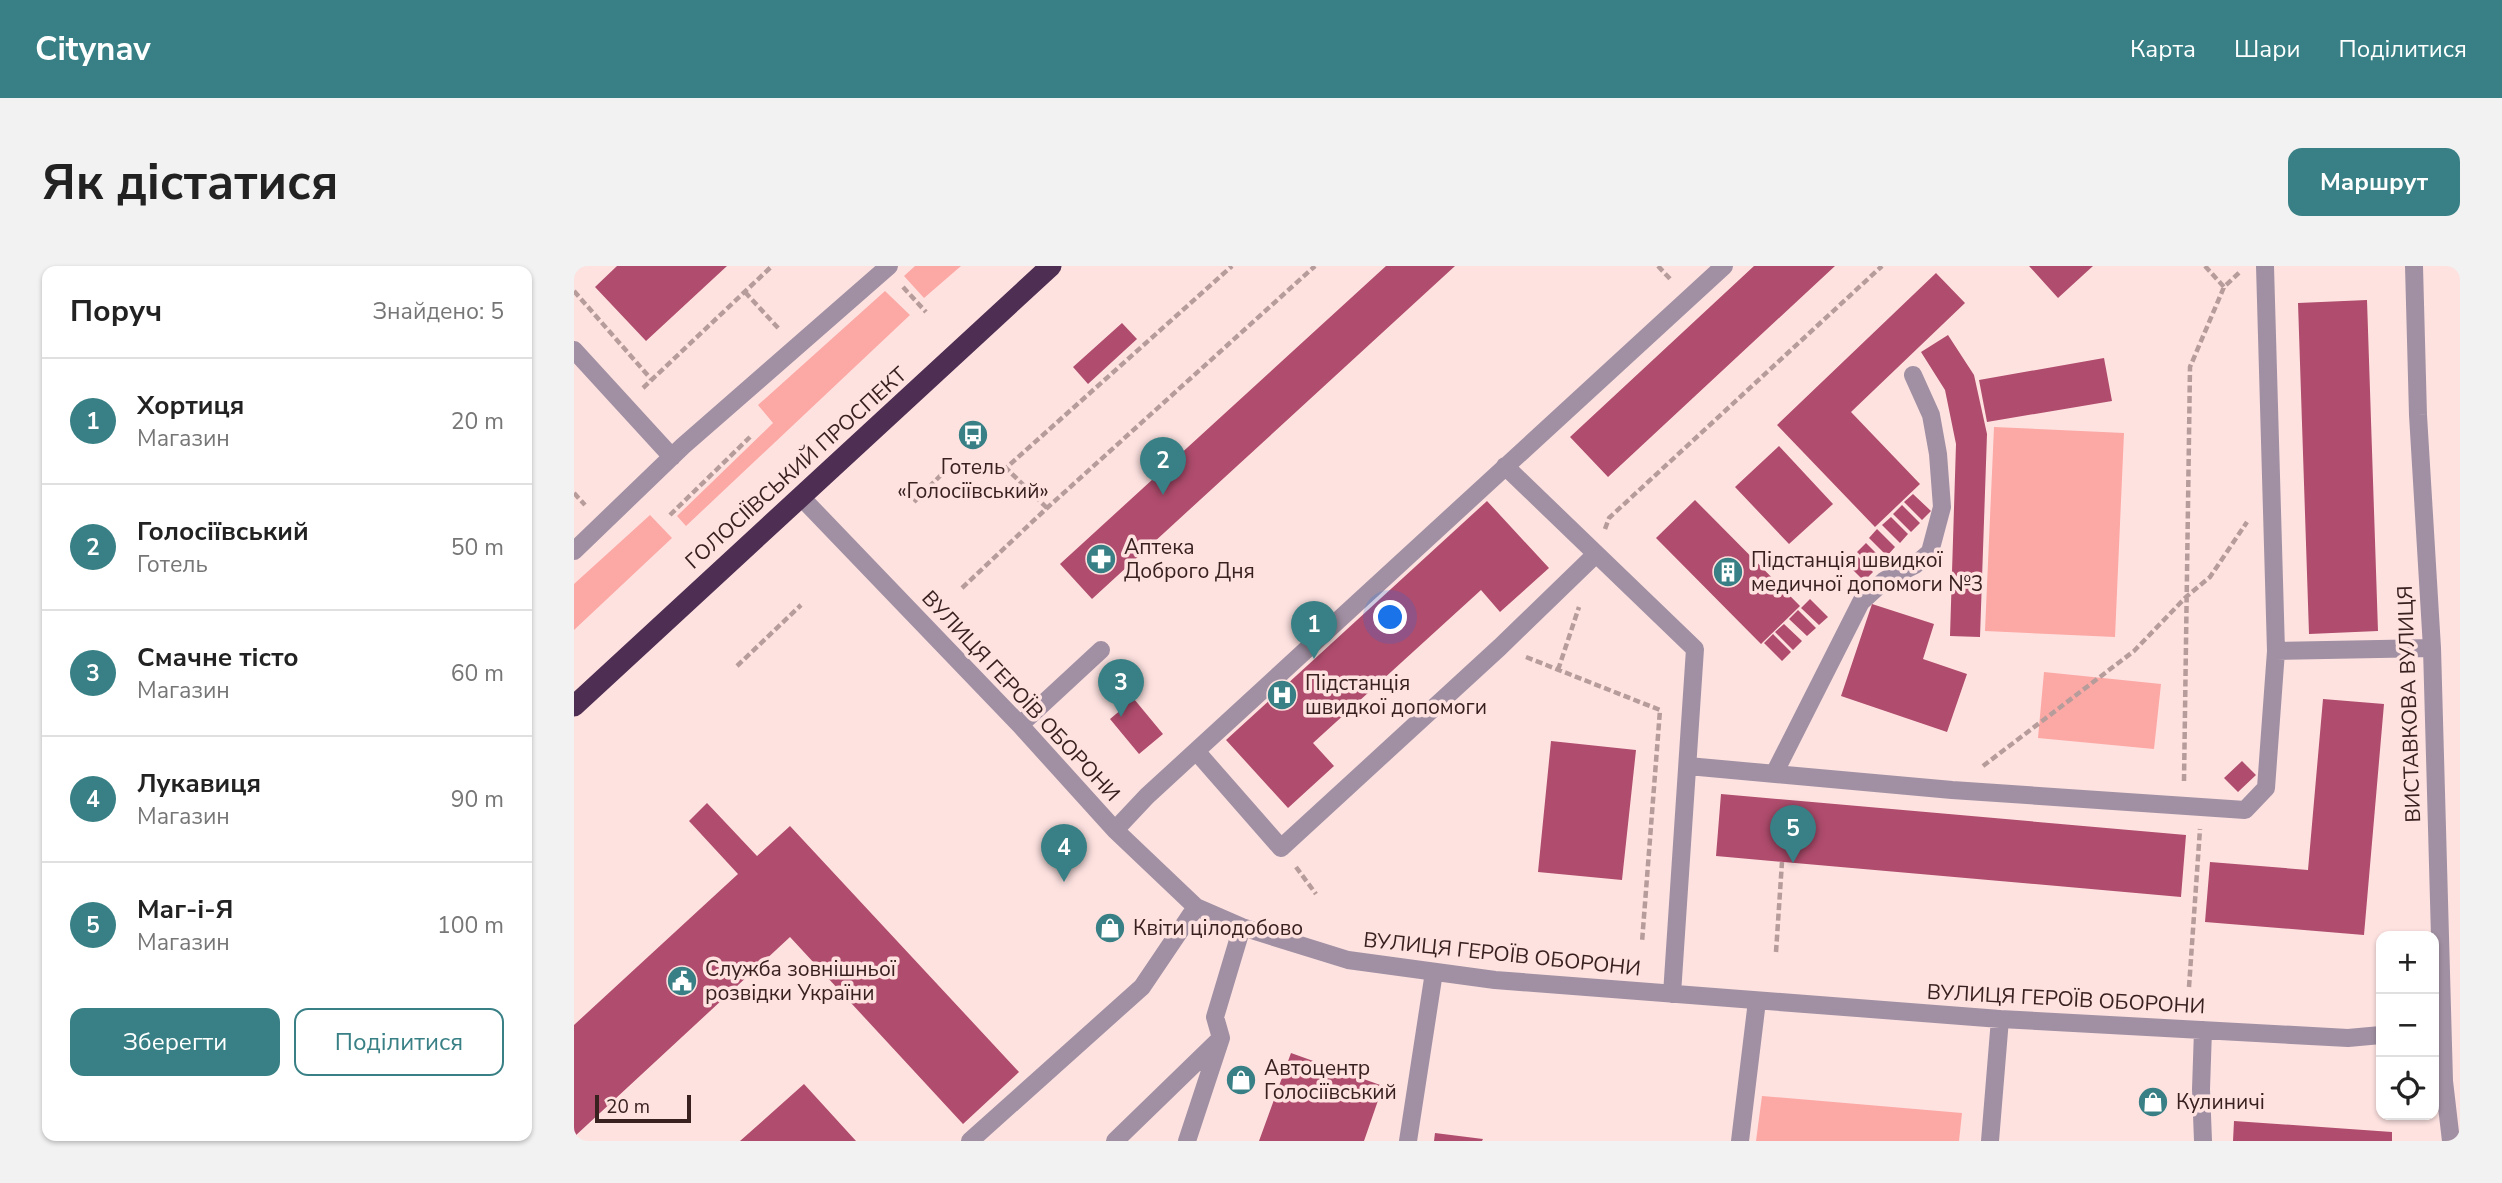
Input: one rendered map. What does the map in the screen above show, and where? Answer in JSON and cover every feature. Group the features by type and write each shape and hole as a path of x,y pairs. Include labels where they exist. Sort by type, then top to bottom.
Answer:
{"highway":[{"name":"ГОЛОСІЇВСЬКИЙ ПРОСПЕКТ","path":"574,706 1051,266"}],"street":[{"path":"1115,830 1147,796 1724,266"},
{"path":"1688,766 1952,790 2245,810 2266,788 2276,651 2265,266"},
{"name":"ВИСТАВКОВА ВУЛИЦЯ","path":"2414,266 2418,415 2432,648 2446,1021 2444,1081 2451,1141"},
{"path":"574,551 672,457 888,267"},
{"path":"574,350 672,457"},
{"path":"1774,774 1861,601 1885,580 1915,565 1930,552 1942,507 1938,454 1931,415 1913,374"},
{"path":"1505,467 1695,649 1672,995"},
{"name":"ВУЛИЦЯ ГЕРОЇВ ОБОРОНИ","path":"801,496 1020,725 1115,830 1196,907 1242,927 1348,960 1495,980 2000,1019 2348,1038 2376,1035"},
{"path":"1196,751 1281,848 1500,647 1596,554"},
{"path":"2276,651 2432,648"},
{"path":"1020,725 1101,650"},
{"path":"970,1141 1142,987 1196,907"},
{"path":"1187,1141 1221,1038 1215,1017 1242,927"},
{"path":"1408,1141 1434,972"},
{"path":"1740,1141 1757,1001"},
{"path":"1990,1141 2000,1019"},
{"path":"2203,1030 2203,1141"},
{"path":"1115,1141 1221,1038"}],"path":[{"path":"574,290 651,379 772,266"},
{"path":"1047,508 1006,468 1232,266"},
{"path":"962,588 1315,266"},
{"path":"1596,554 1609,518 1882,266"},
{"path":"2205,266 2224,287"},
{"path":"2189,987 2192,806 2186,597 2190,367 2224,287 2246,266"},
{"path":"888,267 926,312"},
{"path":"745,292 784,335"},
{"path":"670,515 750,437"},
{"path":"914,502 948,468"},
{"path":"1952,790 2134,651 2186,597 2210,577 2273,483"},
{"path":"574,493 592,512"},
{"path":"737,666 801,605"},
{"path":"1558,670 1579,606"},
{"path":"1500,647 1660,710 1642,942"},
{"path":"1281,848 1317,894"},
{"path":"1776,953 1782,862"}],"shaded area":[{"path":"915,266 961,266 924,298 904,276"},
{"path":"885,291 910,315 686,526 677,516 773,423 758,405"},
{"path":"1994,427 2124,433 2115,637 1985,631"},
{"path":"650,515 672,538 574,630 574,584"},
{"path":"2044,672 2161,684 2154,749 2038,738"},
{"path":"1762,1096 1962,1113 1959,1141 1756,1141"}],"building":[{"path":"617,266 727,266 646,341 595,287"},
{"path":"1386,266 1455,266 1092,599 1060,564"},
{"path":"1754,266 1835,266 1608,477 1570,437"},
{"path":"2029,266 2093,266 2058,298"},
{"path":"1936,273 1965,303 1851,412 1920,484 1875,527 1777,425"},
{"path":"2367,300 2378,631 2309,634 2298,303"},
{"path":"1122,323 1137,339 1088,384 1073,367"},
{"path":"1948,335 1974,375 1987,434 1980,637 1950,636 1956,444 1945,390 1921,352"},
{"path":"2104,358 2112,401 1987,422 1979,380"},
{"path":"1779,446 1833,504 1789,544 1735,487"},
{"path":"1913,494 1931,511 1922,520 1904,502"},
{"name":"Підстанція швидкої медичної допомоги №3","path":"1695,500 1800,606 1761,644 1656,538"},
{"path":"1487,501 1549,568 1500,612 1481,590 1313,743 1334,766 1288,808 1226,740"},
{"path":"1902,505 1920,523 1911,532 1893,514"},
{"path":"1891,517 1908,534 1900,543 1882,525"},
{"path":"1877,529 1895,547 1887,556 1869,538"},
{"path":"1866,543 1884,561 1875,569 1857,552"},
{"path":"1855,554 1873,572 1864,581 1846,563"},
{"path":"1810,599 1828,617 1819,625 1801,608"},
{"path":"1872,604 1934,624 1923,659 1967,674 1947,732 1841,696"},
{"path":"1798,610 1816,628 1807,636 1789,619"},
{"path":"1784,624 1802,641 1793,650 1775,632"},
{"path":"1773,634 1791,652 1782,661 1764,643"},
{"path":"1134,699 1163,734 1139,754 1110,719"},
{"path":"2323,699 2384,704 2364,935 2205,922 2210,862 2308,870"},
{"path":"1551,741 1636,750 1622,880 1538,872"},
{"path":"2242,761 2256,775 2238,792 2224,778"},
{"path":"1721,794 2186,835 2181,897 1716,856"},
{"name":"Служба зовнішньої розвідки України","path":"707,803 757,856 790,826 1019,1072 963,1124 790,937 574,1137 574,1025 738,874 689,821"},
{"path":"1291,1053 1383,1086 1364,1141 1259,1141"},
{"path":"804,1084 856,1141 740,1141"},
{"path":"2234,1121 2392,1132 2392,1141 2233,1141"},
{"path":"1435,1133 1483,1139 1434,1141"}],"place":[{"name":"Готель «Голосіївський»","path":"973,435"},
{"name":"Голосіївський","path":"1163,495"},
{"name":"Аптека Доброго Дня","path":"1101,559"},
{"name":"Підстанція швидкої медичної допомоги №3","path":"1728,572"},
{"name":"Хортиця","path":"1314,659"},
{"name":"Підстанція швидкої допомоги","path":"1282,695"},
{"name":"Смачне тісто","path":"1121,717"},
{"name":"Маг-і-Я","path":"1793,863"},
{"name":"Лукавиця","path":"1064,882"},
{"name":"Квіти цілодобово","path":"1110,928"},
{"name":"Служба зовнішньої розвідки України","path":"682,981"},
{"name":"Автоцентр Голосіївський","path":"1241,1080"},
{"name":"Кулиничі","path":"2153,1102"}]}
